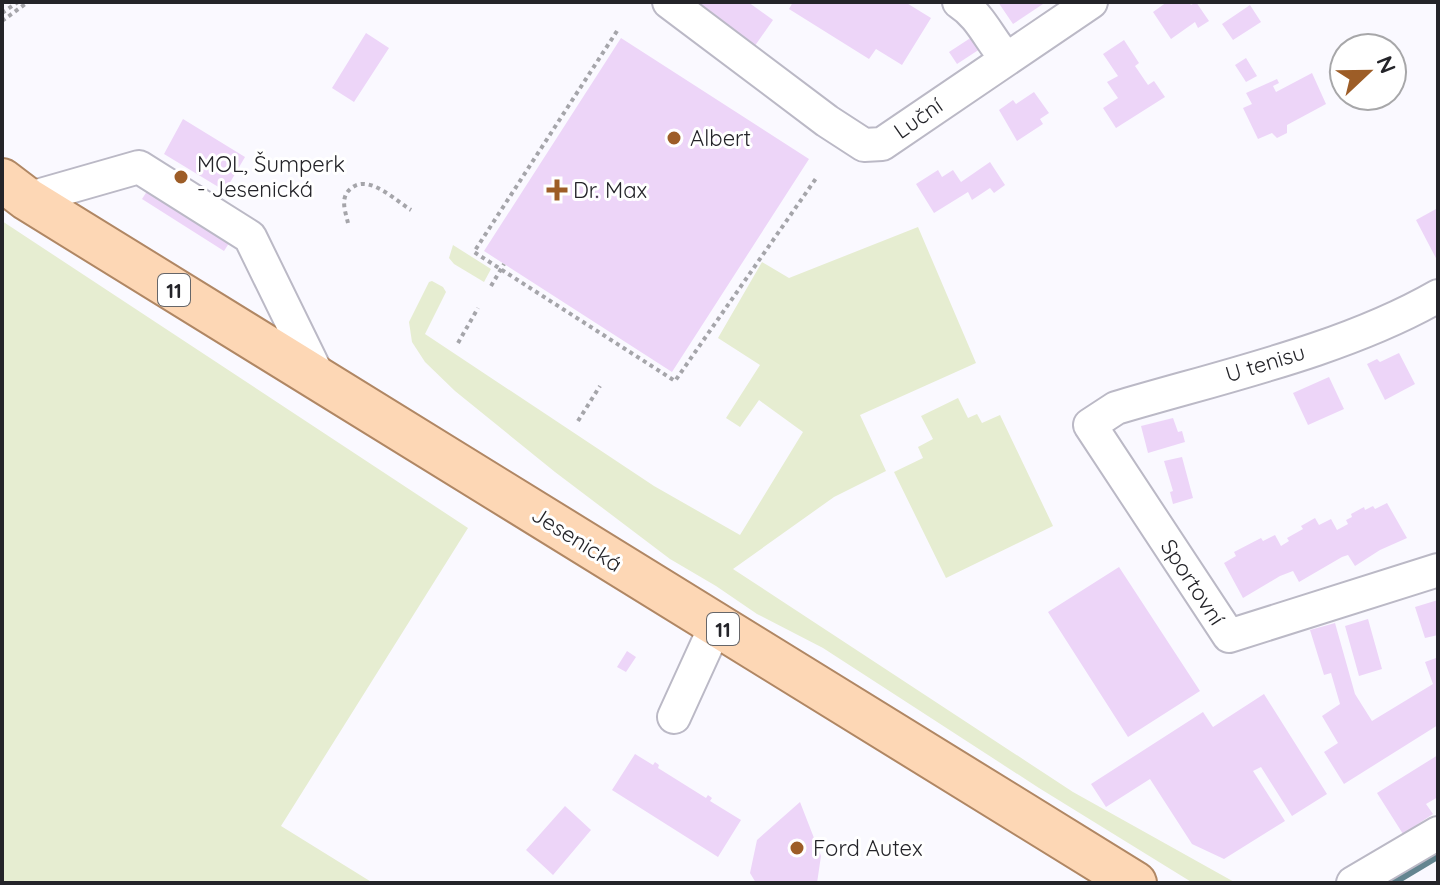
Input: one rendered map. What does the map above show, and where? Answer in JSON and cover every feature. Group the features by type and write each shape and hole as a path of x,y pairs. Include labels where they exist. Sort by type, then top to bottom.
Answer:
{"main road":[{"name":"Jesenická","path":"10,189 1131,882"}],"street":[{"name":"Luční","path":"669,2 827,121 864,145 882,144 1091,2"},
{"path":"959,2 974,12 994,45 1006,58"},
{"path":"10,189 139,167 250,237 320,380"},
{"name":"U tenisu","path":"1090,425 1116,408 1307,351 1406,315 1438,296"},
{"name":"Sportovní","path":"1090,425 1229,636 1438,570"},
{"path":"674,717 716,625"},
{"path":"1353,883 1438,833"}],"path":[{"path":"2,13 18,2"},
{"path":"2,21 28,2"},
{"path":"617,31 474,252 675,381 817,177"},
{"path":"348,223 343,202 347,192 356,184 375,187 411,210"},
{"path":"491,286 504,264"},
{"path":"458,343 478,308"},
{"path":"578,421 600,386"}],"green space":[{"path":"2,221 468,528 281,826 373,883 2,883"},
{"path":"918,227 976,363 860,415 886,471 834,497 733,569 1073,792 1236,883 1193,883 823,648 757,614 670,559 455,391 425,362 412,342 409,322 432,281 446,292 425,334 654,486 740,535 803,432 759,400 740,427 726,418 760,365 718,338 762,262 789,278"},
{"path":"453,245 491,269 484,282 454,264 449,258"},
{"path":"958,398 968,418 977,414 982,423 1000,415 1053,526 946,578 894,472 923,458 918,447 933,439 921,416"}],"building":[{"path":"686,2 748,2 773,20 752,50"},
{"path":"793,2 905,2 931,18 902,65 876,49 869,59 789,9"},
{"path":"998,2 1046,2 1013,24"},
{"path":"1167,2 1189,2 1191,5 1196,2 1209,21 1198,28 1195,22 1171,39 1153,12"},
{"path":"1250,5 1261,22 1233,40 1222,24"},
{"path":"366,33 389,48 354,102 332,88"},
{"path":"972,37 980,49 957,64 949,52"},
{"path":"621,38 809,159 672,372 484,251"},
{"path":"1124,40 1139,63 1135,66 1148,85 1154,81 1165,97 1116,128 1103,108 1118,98 1107,82 1118,76 1103,54"},
{"path":"1246,58 1257,76 1246,82 1235,65"},
{"path":"1312,73 1326,104 1287,125 1287,133 1277,138 1272,133 1258,139 1243,108 1252,104 1246,93 1277,79 1279,83 1273,86 1276,92"},
{"path":"1034,92 1049,113 1040,119 1043,124 1017,141 999,110 1013,100 1016,104"},
{"path":"183,119 245,157 225,191 164,154"},
{"path":"990,162 1005,185 994,193 990,188 972,200 968,192 934,213 916,184 938,170 942,177 953,170 961,182"},
{"path":"160,171 242,223 224,251 142,199"},
{"path":"1436,209 1438,213 1438,262 1416,220"},
{"path":"1399,353 1415,384 1385,400 1367,364"},
{"path":"1329,377 1344,409 1308,425 1293,393"},
{"path":"1173,418 1185,442 1148,453 1141,426"},
{"path":"1182,457 1193,498 1173,504 1170,492 1173,491 1164,461"},
{"path":"1387,503 1407,538 1355,566 1348,555 1299,582 1293,571 1243,598 1224,563 1236,556 1234,552 1261,538 1263,541 1275,535 1281,546 1289,541 1287,538 1303,529 1301,526 1315,518 1319,525 1331,519 1337,530 1348,524 1346,520 1352,517 1351,514 1364,507 1365,510 1373,506 1375,509"},
{"path":"1119,567 1200,691 1128,737 1048,612"},
{"path":"1438,600 1438,635 1425,638 1415,607"},
{"path":"1368,619 1382,669 1359,676 1345,626"},
{"path":"1335,623 1355,694 1372,721 1433,684 1425,662 1436,658 1438,664 1438,725 1344,784 1324,752 1338,743 1322,716 1340,704 1331,673 1324,675 1310,630"},
{"path":"627,651 636,657 626,672 617,667"},
{"path":"1264,694 1327,794 1292,816 1261,767 1253,771 1285,821 1224,859 1192,844 1150,779 1106,807 1091,784 1203,712 1213,727"},
{"path":"635,754 653,765 655,762 658,768 706,798 708,795 712,798 710,801 741,820 718,857 612,790"},
{"path":"1438,755 1438,797 1426,804 1433,814 1403,834 1377,793"},
{"path":"800,802 821,856 817,883 756,883 750,873 757,840"},
{"path":"565,806 591,830 553,875 526,850"}],"waterway":[{"path":"1393,883 1438,856"}],"place":[{"name":"Albert","path":"674,138"},
{"name":"MOL, Šumperk - Jesenická","path":"181,177"},
{"name":"Dr. Max","path":"557,190"},
{"name":"Ford Autex","path":"797,848"}]}
